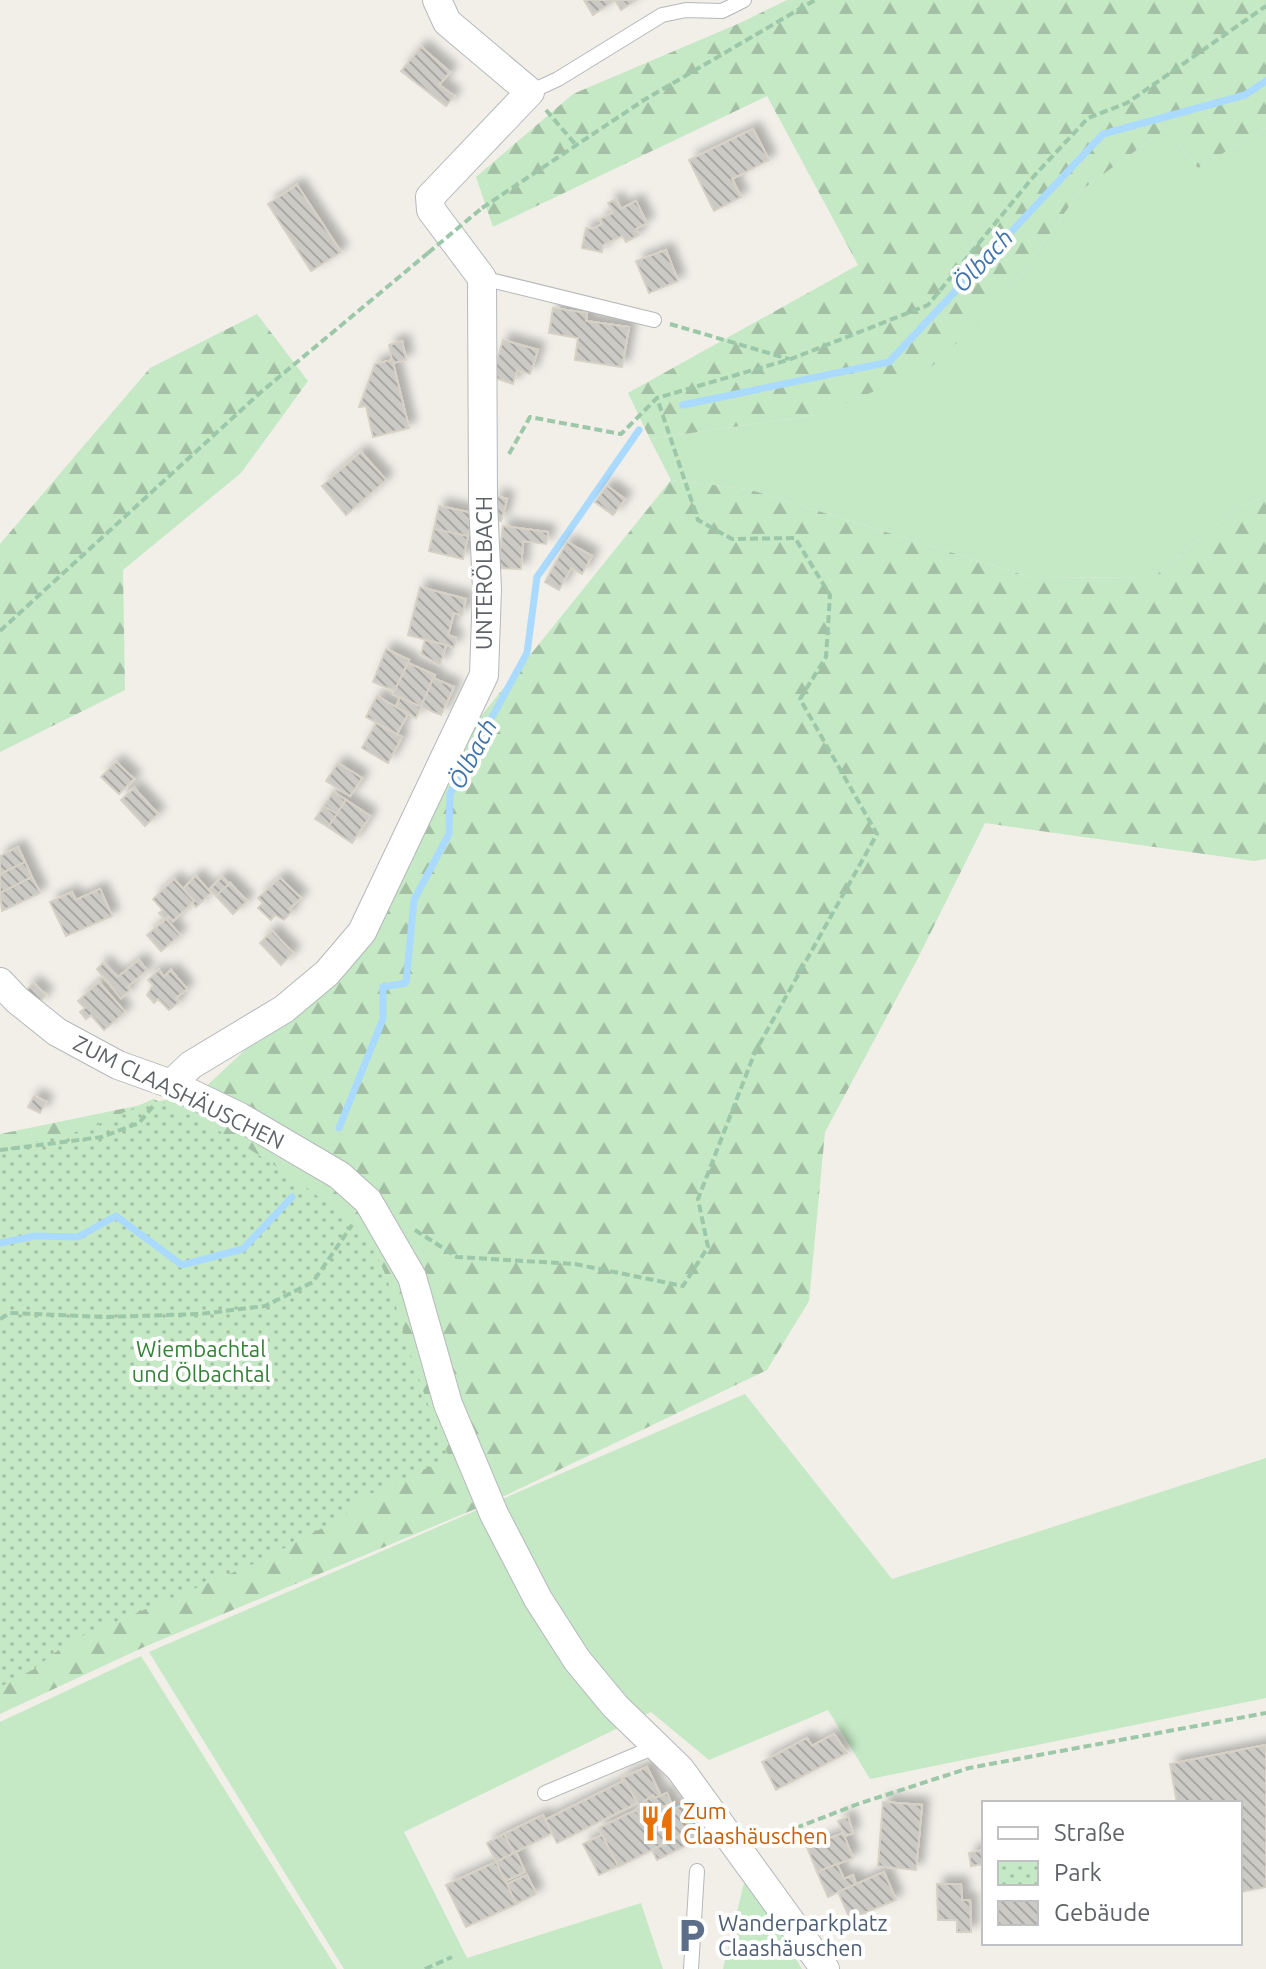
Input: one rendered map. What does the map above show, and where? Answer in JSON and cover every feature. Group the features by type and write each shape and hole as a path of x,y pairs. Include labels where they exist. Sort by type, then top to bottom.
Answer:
{"street":[{"path":"437,0 447,22 530,92 430,197 431,210 482,278"},
{"name":"UNTERÖLBACH","path":"171,1084 191,1065 284,1009 327,973 362,932 484,675 487,589 482,278"},
{"name":"ZUM CLAASHÄUSCHEN","path":"0,982 57,1032 118,1065 171,1084 240,1117 339,1175 368,1201 412,1277 448,1404 494,1514 538,1599 577,1660 615,1706 680,1769 825,1969"}],"lane":[{"path":"530,92 558,79 662,15 686,10 722,11 744,0"},
{"path":"482,278 654,320"},
{"path":"545,1793 658,1746"},
{"path":"691,1969 697,1871"}],"path":[{"path":"0,631 261,392 482,208 644,100 815,0"},
{"path":"503,466 530,417 621,434 657,398 791,359 928,305 1034,176 1088,118 1127,103 1266,6"},
{"path":"530,92 576,145"},
{"path":"654,320 791,359"},
{"path":"407,1225 457,1257 575,1264 683,1286 708,1247 698,1199 755,1052 877,834 800,699 826,657 830,595 795,538 732,539 698,520 657,398"},
{"path":"0,1150 102,1137 139,1123 171,1084"},
{"path":"0,1319 10,1313 105,1317 199,1314 265,1306 313,1282 368,1201"},
{"path":"737,1850 858,1804 969,1768 1266,1713"},
{"path":"425,1969 452,1957"}],"green space":[{"path":"787,0 1266,0 1266,128 1198,168 1166,129 1080,191 1006,296 930,368 817,415 650,439 628,393 858,265 767,96 493,227 476,177 573,94"},
{"path":"1266,128 1266,496 1235,509 1154,577 1033,578 748,489 671,480 650,439 817,415 1006,296 1080,191 1166,129 1198,168"},
{"path":"257,314 308,381 241,473 123,570 125,690 0,752 0,544 150,368"},
{"path":"671,480 748,489 1033,578 1154,577 1235,509 1266,496 1266,859 1254,861 985,823 916,962 825,1132 809,1301 767,1370 498,1499 459,1393 425,1273 332,1185 368,1223 405,1285 480,1507 144,1647 0,1714 0,1134 199,1093 370,933 461,741"},
{"name":"Wiembachtal und Ölbachtal","path":"153,1099 206,1124 273,1164 306,1187 359,1232 374,1251 384,1272 449,1458 344,1506 347,1515 258,1562 70,1641 34,1669 0,1687 0,1150 88,1129"},
{"path":"745,1394 892,1579 1266,1458 1266,1698 870,1779 828,1710 709,1760 651,1712 404,1832 467,1958 641,1903 663,1969 344,1969 149,1652"},
{"path":"141,1656 337,1969 0,1969 0,1722"},
{"path":"746,1875 802,1969 723,1969"}],"building":[{"path":"584,0 615,0 593,15"},
{"path":"615,0 636,0 621,10"},
{"path":"421,47 450,72 439,85 454,96 446,106 401,71"},
{"path":"753,129 769,160 732,179 741,197 714,211 689,160"},
{"path":"297,185 341,252 311,271 268,204"},
{"path":"616,199 621,209 636,201 647,223 636,229 639,235 626,242 622,236 603,245 602,252 582,248 586,228 593,229 602,224 600,219 613,213 608,203"},
{"path":"666,250 678,281 649,293 636,261"},
{"path":"553,308 587,313 586,321 629,327 622,367 575,360 578,338 549,333"},
{"path":"503,340 538,350 530,374 517,370 513,384 492,377"},
{"path":"402,341 406,360 393,363 409,428 373,437 366,406 359,407 375,364 392,360 389,345"},
{"path":"361,452 386,480 346,515 322,486"},
{"path":"607,486 625,499 613,515 595,502"},
{"path":"496,496 507,499 501,521 491,518"},
{"path":"439,506 473,513 468,536 434,529"},
{"path":"503,526 548,532 546,544 523,541 521,569 498,568"},
{"path":"434,529 468,536 463,559 429,551"},
{"path":"567,542 592,556 582,574 571,568 559,590 545,582"},
{"path":"420,587 466,599 462,615 454,613 448,635 456,638 454,647 408,635"},
{"path":"425,640 446,645 440,665 421,654"},
{"path":"386,649 409,660 395,691 373,682"},
{"path":"408,663 435,675 421,707 393,694"},
{"path":"433,678 454,687 441,715 421,707"},
{"path":"377,696 408,714 397,734 366,717"},
{"path":"400,697 421,707 416,718 396,707"},
{"path":"376,723 402,737 388,763 362,748"},
{"path":"116,762 134,779 119,794 101,777"},
{"path":"338,763 362,778 350,796 326,781"},
{"path":"134,788 158,814 145,826 121,800"},
{"path":"333,792 346,800 337,814 324,806"},
{"path":"346,800 370,816 352,843 328,827"},
{"path":"324,806 337,814 328,827 315,819"},
{"path":"18,847 25,862 0,874 0,856"},
{"path":"25,862 32,877 0,893 0,874"},
{"path":"196,876 211,893 196,907 183,889"},
{"path":"32,877 40,893 2,911 0,893"},
{"path":"222,877 229,884 216,896 210,889"},
{"path":"280,878 301,898 289,909 292,911 284,920 275,915 271,920 258,908 263,903 258,898"},
{"path":"174,879 194,901 173,921 159,913 163,910 153,899"},
{"path":"230,883 247,901 233,914 216,896"},
{"path":"100,889 112,916 66,936 50,902 72,892 76,900"},
{"path":"166,919 180,935 161,951 147,935"},
{"path":"272,931 293,953 281,965 260,943"},
{"path":"139,960 147,970 127,987 130,990 121,998 97,969 103,963 118,977"},
{"path":"159,970 164,977 171,970 187,989 176,998 179,1002 169,1010 158,999 154,1003 147,995 153,985 148,980"},
{"path":"99,982 125,1012 104,1030 91,1015 86,1019 80,1012 85,1008 78,1001"},
{"path":"33,983 46,995 38,1004 25,992"},
{"path":"34,1096 46,1102 40,1113 28,1107"},
{"path":"834,1734 847,1753 776,1790 762,1762 807,1738 812,1746"},
{"path":"1266,1745 1266,1887 1242,1892 1242,1801 1177,1801 1170,1764"},
{"path":"647,1767 661,1796 655,1798 653,1795 640,1805 622,1778"},
{"path":"625,1780 637,1803 557,1843 545,1820"},
{"path":"667,1793 671,1803 657,1810 660,1816 657,1818 654,1810 640,1816 636,1810 640,1805 653,1795 655,1798"},
{"path":"883,1802 922,1805 916,1870 878,1866"},
{"path":"671,1803 674,1809 683,1805 694,1829 618,1867 599,1828 636,1810 640,1816 654,1810 657,1818 660,1816 657,1810"},
{"path":"543,1815 552,1833 514,1853 504,1834"},
{"path":"848,1817 853,1833 845,1836 838,1821"},
{"path":"694,1829 699,1839 657,1860 652,1850"},
{"path":"843,1833 853,1858 817,1872 807,1847"},
{"path":"504,1834 514,1853 496,1862 487,1843"},
{"path":"602,1835 618,1866 599,1875 583,1844"},
{"path":"982,1850 982,1864 971,1866 969,1853"},
{"path":"516,1852 525,1872 505,1881 496,1862"},
{"path":"496,1862 517,1904 466,1927 446,1885"},
{"path":"837,1864 844,1879 853,1875 856,1884 828,1897 817,1872"},
{"path":"884,1872 896,1900 850,1919 838,1892"},
{"path":"527,1875 536,1894 516,1904 507,1884"},
{"path":"937,1884 961,1884 962,1900 970,1900 971,1932 957,1932 957,1920 938,1920"}],"waterway":[{"name":"Ölbach","path":"683,405 889,362 1103,134 1245,95 1266,81"},
{"name":"Ölbach","path":"339,1128 383,1019 383,987 406,983 414,900 449,834 450,794 527,653 537,577 639,430"},
{"name":"Ölbach","path":"0,1243 35,1236 78,1237 116,1216 182,1265 243,1249 292,1197"}],"place":[{"name":"Zum Claashäuschen","path":"657,1824"},
{"name":"Wanderparkplatz Claashäuschen","path":"692,1936"}]}
